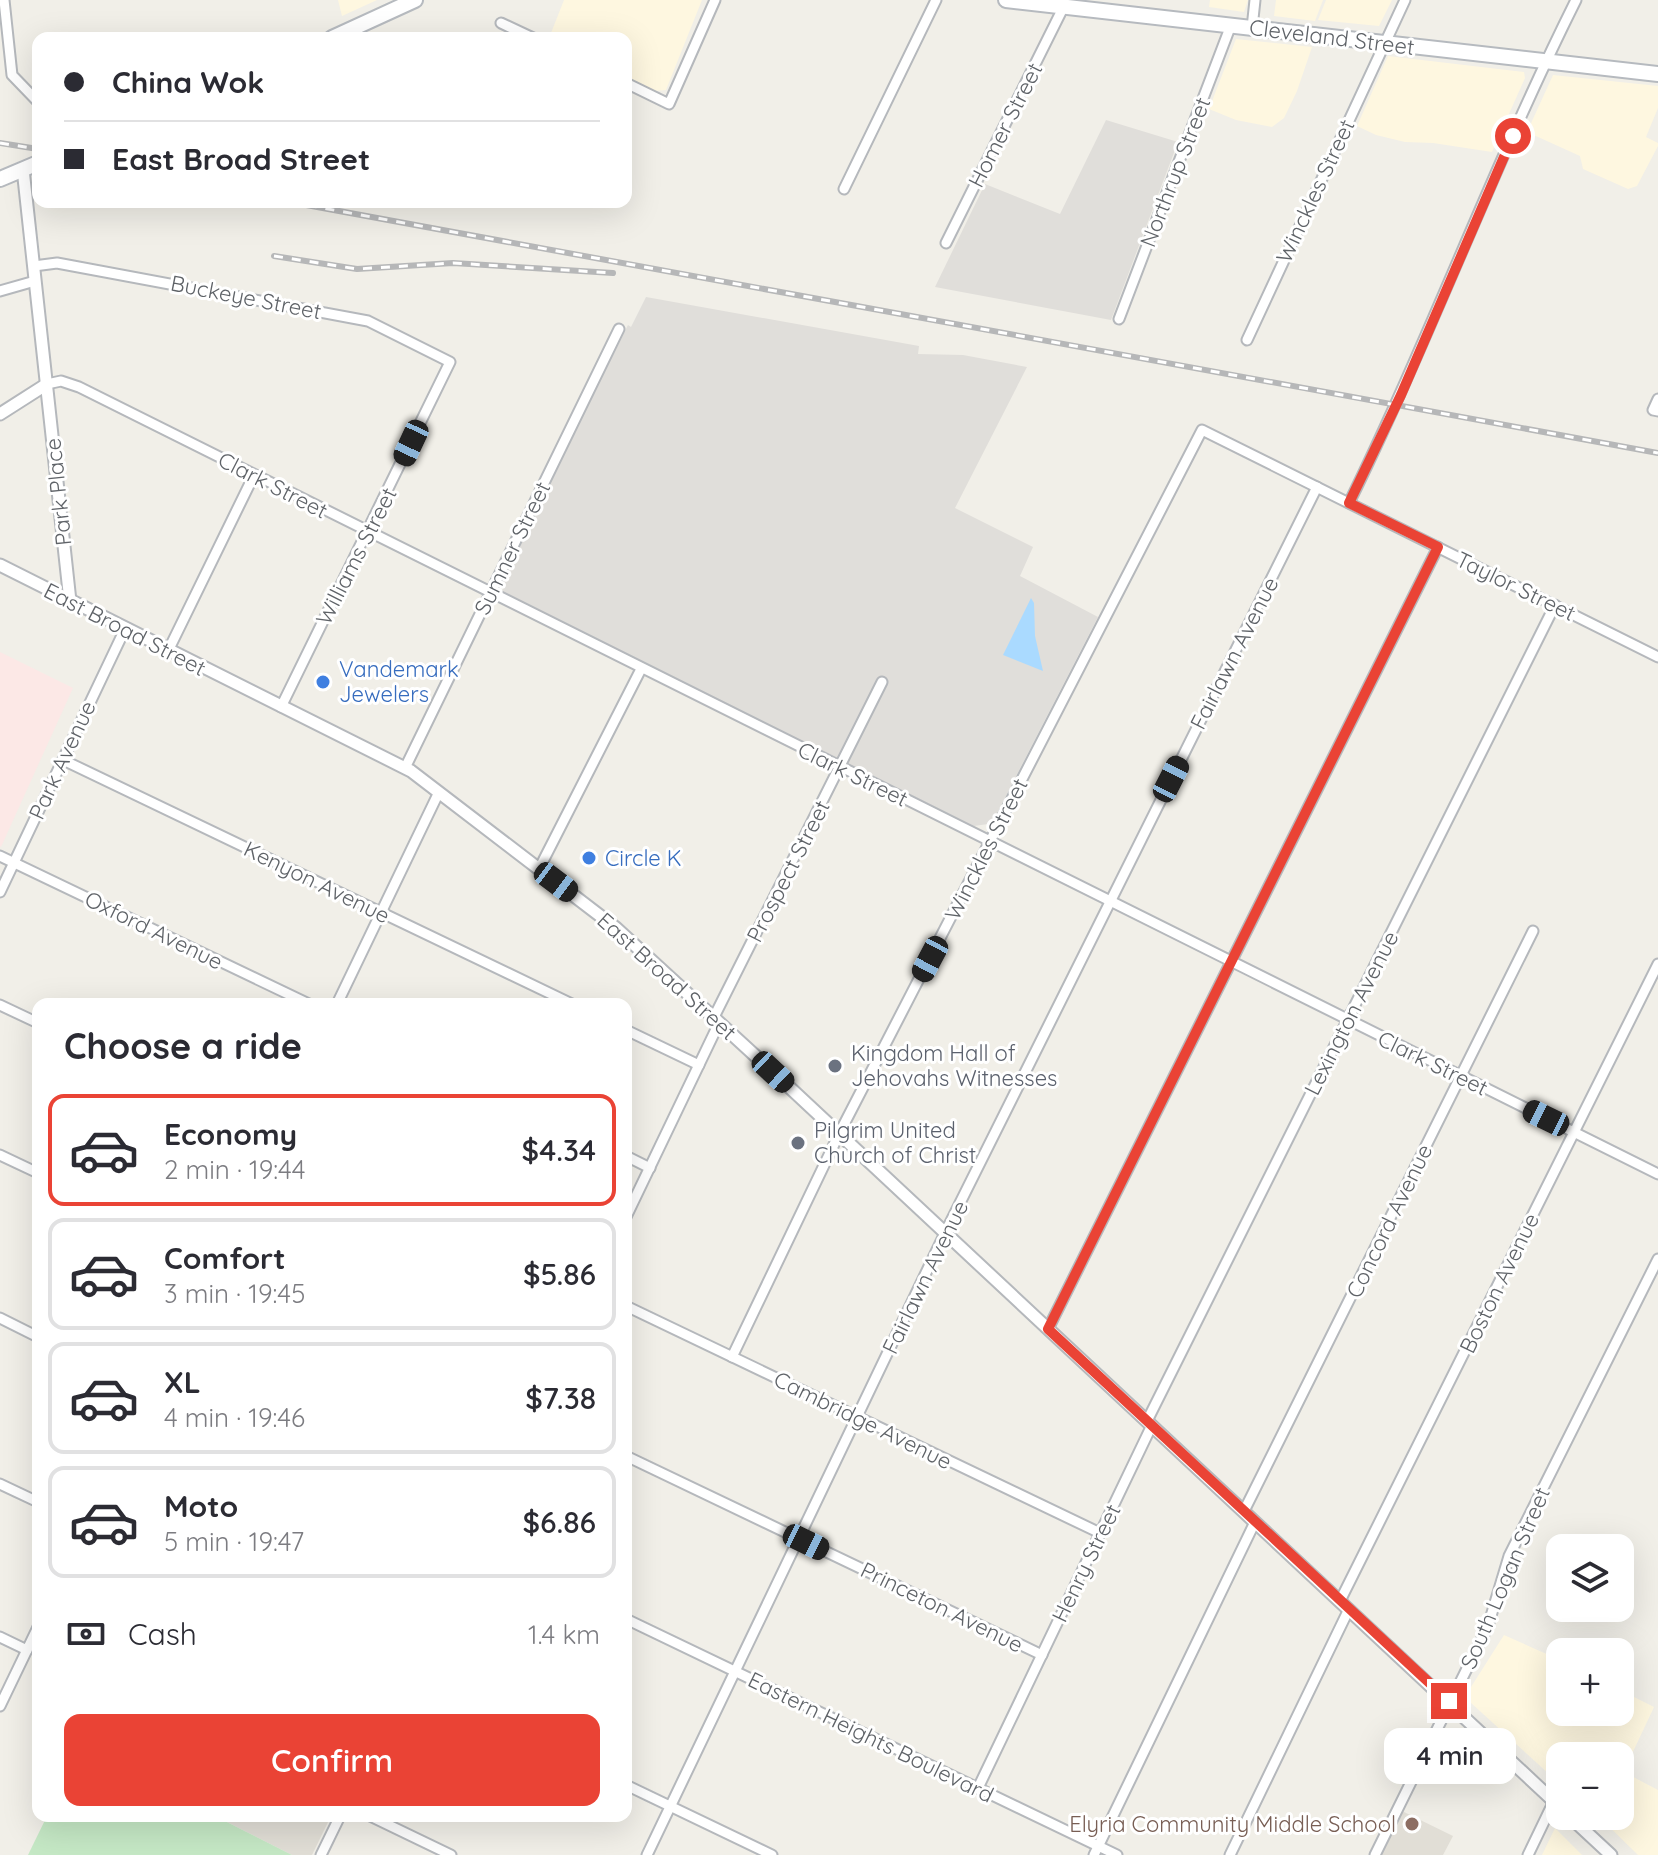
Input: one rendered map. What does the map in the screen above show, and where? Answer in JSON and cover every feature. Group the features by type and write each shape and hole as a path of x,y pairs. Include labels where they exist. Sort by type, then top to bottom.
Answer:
{"main road":[{"path":"345,32 415,0"},
{"name":"Cleveland Street","path":"1006,0 1658,74"},
{"path":"0,179 32,165"}],"street":[{"path":"4,0 12,75 32,96"},
{"path":"632,86 669,104 715,0"},
{"path":"844,189 936,0"},
{"path":"1252,28 1255,0"},
{"name":"Winckles Street","path":"1247,340 1405,0"},
{"path":"1349,503 1401,395 1545,61 1576,0"},
{"name":"Homer Street","path":"946,243 1054,4"},
{"path":"501,23 520,32"},
{"name":"Northrup Street","path":"1119,319 1231,25"},
{"name":"Park Place","path":"23,169 70,601"},
{"name":"Buckeye Street","path":"34,266 57,263 368,321 450,362"},
{"path":"0,291 35,281"},
{"name":"Sumner Street","path":"405,768 619,329"},
{"name":"Williams Street","path":"281,707 450,362"},
{"name":"Clark Street","path":"47,384 61,381 79,387 1658,1174"},
{"path":"0,414 47,384"},
{"path":"1655,411 1658,399"},
{"name":"Winckles Street","path":"732,1357 839,1134 1202,430"},
{"name":"Taylor Street","path":"1202,430 1658,657"},
{"path":"168,651 254,475"},
{"name":"Fairlawn Avenue","path":"647,1855 945,1233 1317,487"},
{"path":"1048,1329 1438,547"},
{"name":"East Broad Street","path":"0,565 405,768 616,928 1546,1794"},
{"name":"Lexington Avenue","path":"1150,1423 1555,605"},
{"name":"Park Avenue","path":"0,892 125,629"},
{"path":"539,869 641,669"},
{"name":"Prospect Street","path":"632,1205 699,1065 717,1020 882,682"},
{"name":"Kenyon Avenue","path":"63,760 560,998"},
{"path":"340,998 439,792"},
{"name":"Oxford Avenue","path":"0,856 297,998"},
{"name":"Concord Avenue","path":"1244,1511 1533,931"},
{"name":"Boston Avenue","path":"1230,1855 1344,1605 1658,964"},
{"path":"0,1005 32,1020"},
{"path":"632,1033 699,1065"},
{"path":"0,1155 32,1170"},
{"path":"632,1159 650,1168"},
{"name":"South Logan Street","path":"1375,1855 1488,1626 1509,1556 1658,1259"},
{"name":"Cambridge Avenue","path":"632,1309 1100,1533"},
{"path":"0,1318 32,1334"},
{"name":"Henry Street","path":"978,1788 1150,1423"},
{"name":"Princeton Avenue","path":"632,1459 1042,1655"},
{"path":"0,1484 32,1499"},
{"path":"1096,1851 1255,1522"},
{"name":"Eastern Heights Boulevard","path":"632,1622 978,1788 1096,1851 1117,1855"},
{"path":"0,1637 27,1650"},
{"path":"0,1706 32,1640"},
{"path":"632,1788 772,1855"},
{"path":"321,1855 337,1822"},
{"path":"382,1822 451,1855"},
{"path":"1528,1855 1546,1823"},
{"path":"1584,1830 1611,1855"}],"shaded area":[{"path":"338,0 377,0 342,16"},
{"path":"564,0 702,0 666,90 655,91 632,80 632,32 551,32"},
{"path":"1210,0 1248,0 1244,12 1209,7"},
{"path":"1276,0 1323,0 1315,21 1274,16"},
{"path":"1326,0 1392,0 1379,26 1318,20"},
{"path":"1236,39 1312,47 1284,118 1272,127 1236,120 1209,109"},
{"path":"1388,56 1524,72 1525,78 1492,152 1405,142 1376,135 1357,126"},
{"path":"1553,75 1658,86 1658,108 1646,137 1658,146 1637,186 1628,189 1583,169 1580,156 1527,132"},
{"path":"1106,120 1178,142 1111,320 935,287 985,184 1060,214"},
{"path":"646,297 919,346 918,354 963,355 1027,367 955,508 1033,547 1020,576 1098,617 995,817 988,824 974,826 503,594 502,583 542,496 628,325 631,327"},
{"path":"0,652 73,688 1,847 0,846"},
{"path":"1504,1635 1546,1654 1546,1726 1634,1726 1634,1697 1654,1707 1634,1750 1634,1742 1546,1742 1546,1771 1470,1702 1471,1687"},
{"path":"1634,1777 1658,1790 1658,1855 1638,1855 1612,1830 1634,1830"},
{"name":"Elyria Community Middle School","path":"1402,1811 1453,1836 1443,1855 1381,1855"},
{"path":"227,1822 328,1822 312,1855 292,1855"},
{"path":"1554,1830 1557,1830 1582,1855 1542,1855"}],"green space":[{"path":"44,1822 227,1822 292,1855 28,1855"}],"water":[{"path":"1031,598 1034,603 1035,636 1043,671 1003,655"}],"railway":[{"path":"0,143 32,148"},
{"path":"323,208 1658,453"},
{"path":"274,256 357,269 453,263 613,273"}],"place":[{"name":"Vandemark Jewelers","path":"323,682"},
{"name":"Circle K","path":"589,858"},
{"name":"Kingdom Hall of Jehovahs Witnesses","path":"835,1066"},
{"name":"Pilgrim United Church of Christ","path":"798,1143"},
{"name":"Elyria Community Middle School","path":"1412,1824"}],"route":[{"path":"1449,1701 1048,1329 1438,547 1349,503 1401,395 1513,136"}]}
